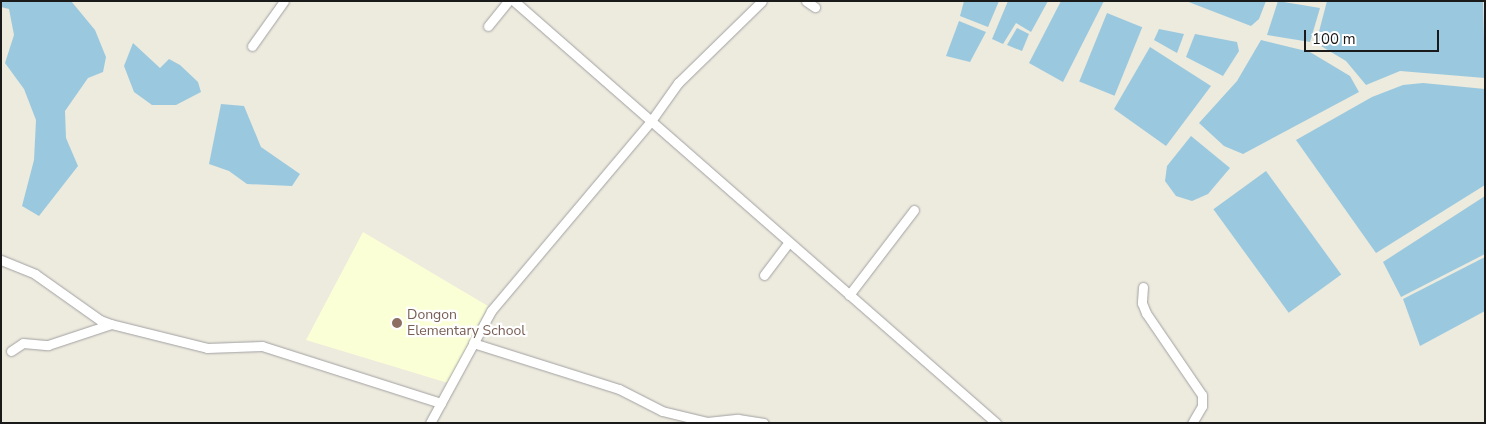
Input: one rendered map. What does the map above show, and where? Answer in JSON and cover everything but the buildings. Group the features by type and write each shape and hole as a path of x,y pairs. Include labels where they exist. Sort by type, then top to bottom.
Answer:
{"street":[{"path":"252,46 284,1"},
{"path":"488,26 508,1"},
{"path":"514,1 996,423"},
{"path":"430,423 491,312 651,121 678,83 762,1"},
{"path":"806,1 815,7"},
{"path":"849,294 914,210"},
{"path":"764,275 789,242"},
{"path":"1,260 35,274 100,320 111,324 207,348 262,346 441,403"},
{"path":"1143,287 1142,303 1146,314 1202,395 1202,406 1192,423"},
{"path":"11,351 23,343 48,345 111,324"},
{"path":"473,343 619,389 662,411 707,422 738,419 764,423"}],"shaded area":[{"name":"Dongon Elementary School","path":"363,232 488,306 448,383 306,340"}],"water":[{"path":"1,1 71,1 95,30 106,57 103,72 88,78 65,111 66,138 78,166 39,216 22,206 34,160 36,120 24,89 5,63 14,35 9,9 1,7"},
{"path":"964,1 999,1 988,27 960,16"},
{"path":"1008,1 1048,1 1031,32 1016,23 1003,44 992,39"},
{"path":"1061,1 1104,1 1063,82 1029,63"},
{"path":"1186,1 1266,1 1259,19 1251,26"},
{"path":"1278,1 1320,8 1310,42 1267,35"},
{"path":"1327,1 1483,1 1485,78 1400,71 1366,85 1346,61 1316,43"},
{"path":"1107,13 1142,27 1115,96 1079,82"},
{"path":"959,21 986,32 970,62 946,56"},
{"path":"1017,28 1029,34 1022,51 1007,45"},
{"path":"1159,29 1184,34 1177,53 1154,40"},
{"path":"1195,34 1237,42 1239,51 1223,76 1186,57"},
{"path":"1261,40 1310,52 1350,76 1359,92 1243,154 1224,146 1199,123 1237,81"},
{"path":"133,43 160,68 169,59 180,65 198,82 201,92 176,105 152,105 134,92 124,66"},
{"path":"1150,47 1211,86 1166,146 1114,109"},
{"path":"1423,83 1485,89 1485,185 1376,253 1296,140 1372,97 1403,85"},
{"path":"221,104 244,106 261,147 300,174 292,186 247,184 229,171 209,164"},
{"path":"1191,136 1230,168 1208,194 1192,201 1176,196 1165,181 1167,166"},
{"path":"1266,171 1341,275 1289,313 1213,209"},
{"path":"1485,196 1485,254 1401,297 1383,262"},
{"path":"1485,257 1485,311 1420,346 1403,299"}],"place":[{"name":"Dongon Elementary School","path":"397,323"}]}
